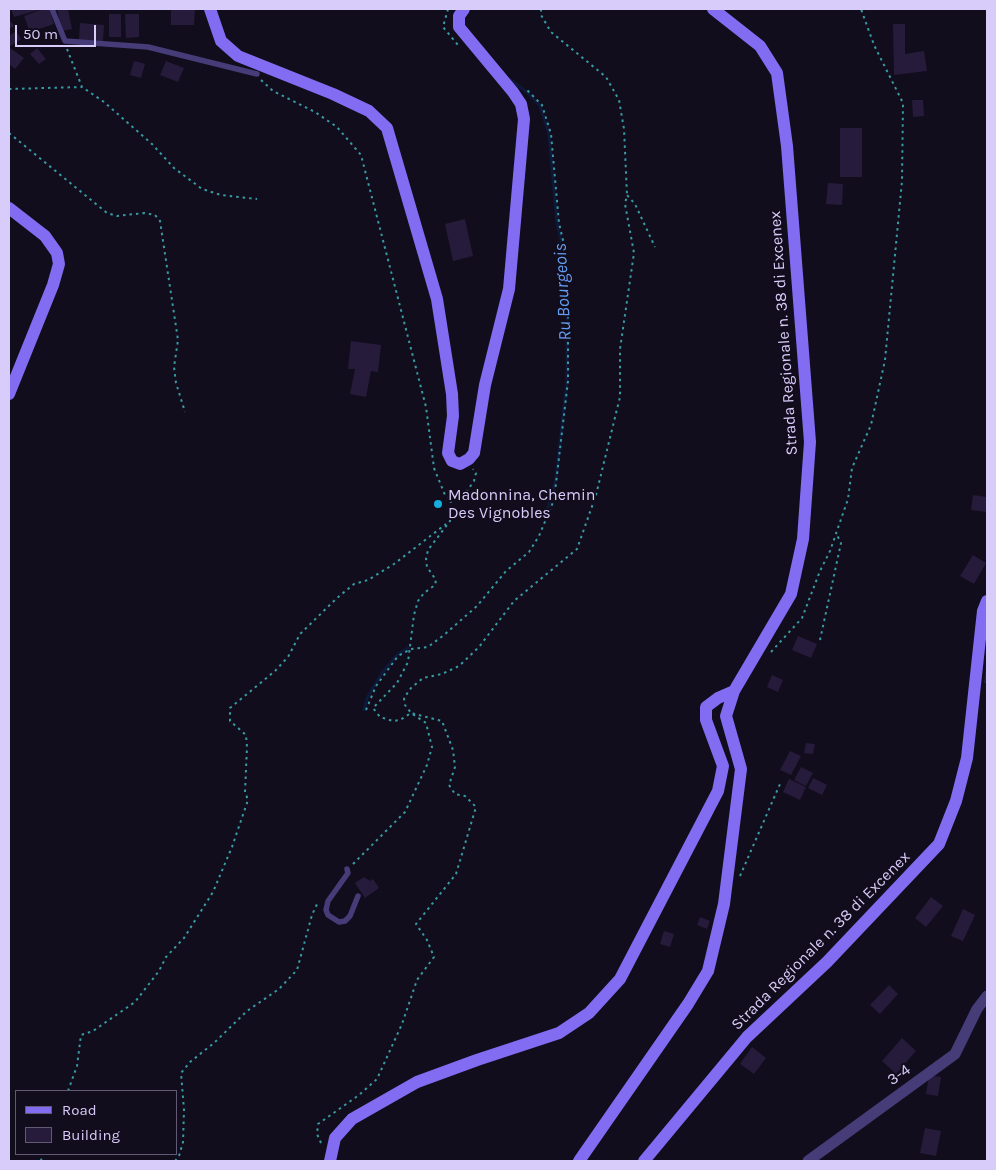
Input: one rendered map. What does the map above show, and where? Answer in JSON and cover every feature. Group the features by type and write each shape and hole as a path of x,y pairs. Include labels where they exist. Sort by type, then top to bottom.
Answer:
{"main road":[{"path":"210,9 221,41 238,56 259,70 333,94 369,111 387,128 394,145 437,298 452,394 453,416 448,452 452,461 460,464 469,459 474,452 485,385 509,289 524,119 521,104 513,92 459,27 459,16 464,9"},
{"name":"Strada Regionale n. 38 di Excenex","path":"578,1161 688,1004 708,971 724,904 741,769 726,716 734,691 791,594 803,539 810,442 787,146 777,73 760,46 713,9"},
{"path":"9,208 45,236 57,253 58,264 53,285 9,394"},
{"name":"Strada Regionale n. 38 di Excenex","path":"644,1161 747,1037 827,962 939,844 950,818 967,758 980,634 983,611 987,601"},
{"path":"329,1160 335,1138 352,1119 417,1082 559,1033 589,1013 620,979 718,791 723,766 706,720 706,707 718,698 734,691"}],"street":[{"name":"3-4","path":"808,1161 955,1054 977,1009 987,996"}],"lane":[{"path":"52,9 65,41 148,47 259,70"},
{"path":"346,869 348,873 328,901 326,910 328,915 339,922 345,921 350,916 358,896"}],"path":[{"path":"346,869 405,812 427,764 432,747 426,723 411,713 405,705 404,698 411,688 423,678 442,674 459,666 479,647 514,601 577,549 596,495 620,398 621,341 634,253 625,204 627,195 624,129 619,100 606,77 551,32 541,9"},
{"path":"769,654 802,618 836,534 848,499 852,468 871,425 884,369 904,156 903,103 874,45 861,9"},
{"path":"65,41 82,87 104,102 152,144 174,168 202,189 221,195 257,199"},
{"path":"259,70 263,83 273,91 315,112 337,127 361,156 426,407 434,468 442,490 451,498"},
{"path":"9,89 82,87"},
{"path":"366,710 369,699 384,673 398,656 410,649 428,647 478,606 506,571 528,552 539,536 554,500 568,381 568,310 565,249 559,223 551,134 542,105 523,87"},
{"path":"9,133 107,213 117,216 144,213 155,215 160,221 178,340 174,367 176,384 185,412"},
{"path":"627,195 635,204 655,247"},
{"path":"451,498 467,491 474,482 476,473 473,468 460,464"},
{"path":"329,1160 316,1134 316,1127 377,1079 402,1024 417,980 434,957 427,940 416,924 456,874 476,807 465,796 455,794 449,785 455,767 453,750 442,721 411,713 400,720 393,721 380,718 373,708 397,683 404,672 418,601 424,593 435,585 436,580 427,567 428,550 450,522 451,498"},
{"path":"68,1090 77,1066 81,1035 93,1031 136,1002 166,958 184,938 213,892 232,847 248,800 245,792 248,747 246,735 230,721 230,708 275,671 288,657 300,634 337,598 354,584 368,580 394,564 450,522"},
{"path":"820,640 840,543 836,534"},
{"path":"740,877 780,784"},
{"path":"175,1161 179,1156 183,1142 181,1073 190,1062 214,1044 247,1011 279,989 297,970 312,915 321,896"}],"building":[{"path":"11,9 42,9 14,17"},
{"path":"43,9 49,9 54,24 30,32 24,16"},
{"path":"57,9 68,9 72,29 62,31"},
{"path":"171,9 195,9 194,25 171,25"},
{"path":"109,14 121,14 121,37 109,37"},
{"path":"125,14 139,14 139,37 126,38"},
{"path":"9,19 14,26 9,29"},
{"path":"80,23 104,25 103,41 79,40"},
{"path":"893,24 905,24 905,54 924,51 927,71 894,75"},
{"path":"16,31 21,39 9,47 9,36"},
{"path":"10,48 24,58 15,69 9,64"},
{"path":"37,48 46,59 39,64 30,54"},
{"path":"134,61 145,64 141,78 130,75"},
{"path":"166,61 184,68 178,82 160,75"},
{"path":"912,100 923,100 924,116 913,117"},
{"path":"840,128 862,128 862,177 840,177"},
{"path":"828,183 843,184 842,205 826,204"},
{"path":"465,219 473,256 453,261 445,224"},
{"path":"351,341 381,345 378,372 371,371 366,397 350,394 355,369 348,369"},
{"path":"973,495 987,497 987,512 971,510"},
{"path":"973,555 986,563 974,584 960,576"},
{"path":"798,636 817,644 811,658 792,650"},
{"path":"986,666 987,683 984,683"},
{"path":"772,675 783,680 778,692 767,687"},
{"path":"806,743 815,744 813,754 804,753"},
{"path":"790,751 801,756 791,775 780,770"},
{"path":"801,767 813,773 806,786 794,780"},
{"path":"813,778 827,785 822,795 808,788"},
{"path":"789,779 806,787 800,800 783,792"},
{"path":"364,877 370,881 373,879 379,888 365,898 355,883"},
{"path":"931,897 943,906 926,927 915,918"},
{"path":"963,909 975,915 963,941 951,936"},
{"path":"700,917 710,921 707,929 697,925"},
{"path":"664,931 674,934 670,947 660,944"},
{"path":"889,985 898,994 880,1014 870,1005"},
{"path":"902,1038 916,1051 896,1074 882,1061"},
{"path":"752,1047 766,1058 754,1074 740,1064"},
{"path":"929,1075 941,1077 938,1096 926,1094"},
{"path":"925,1128 941,1131 936,1156 920,1153"}],"waterway":[{"name":"Ru Bourgeois","path":"511,80 528,93 540,106 549,134 557,223 563,249 567,310 567,381 556,479 545,518"},
{"name":"Ru Bourgeois","path":"364,710 367,698 382,673 397,655 408,648"}],"place":[{"name":"Madonnina, Chemin Des Vignobles","path":"438,504"}]}
